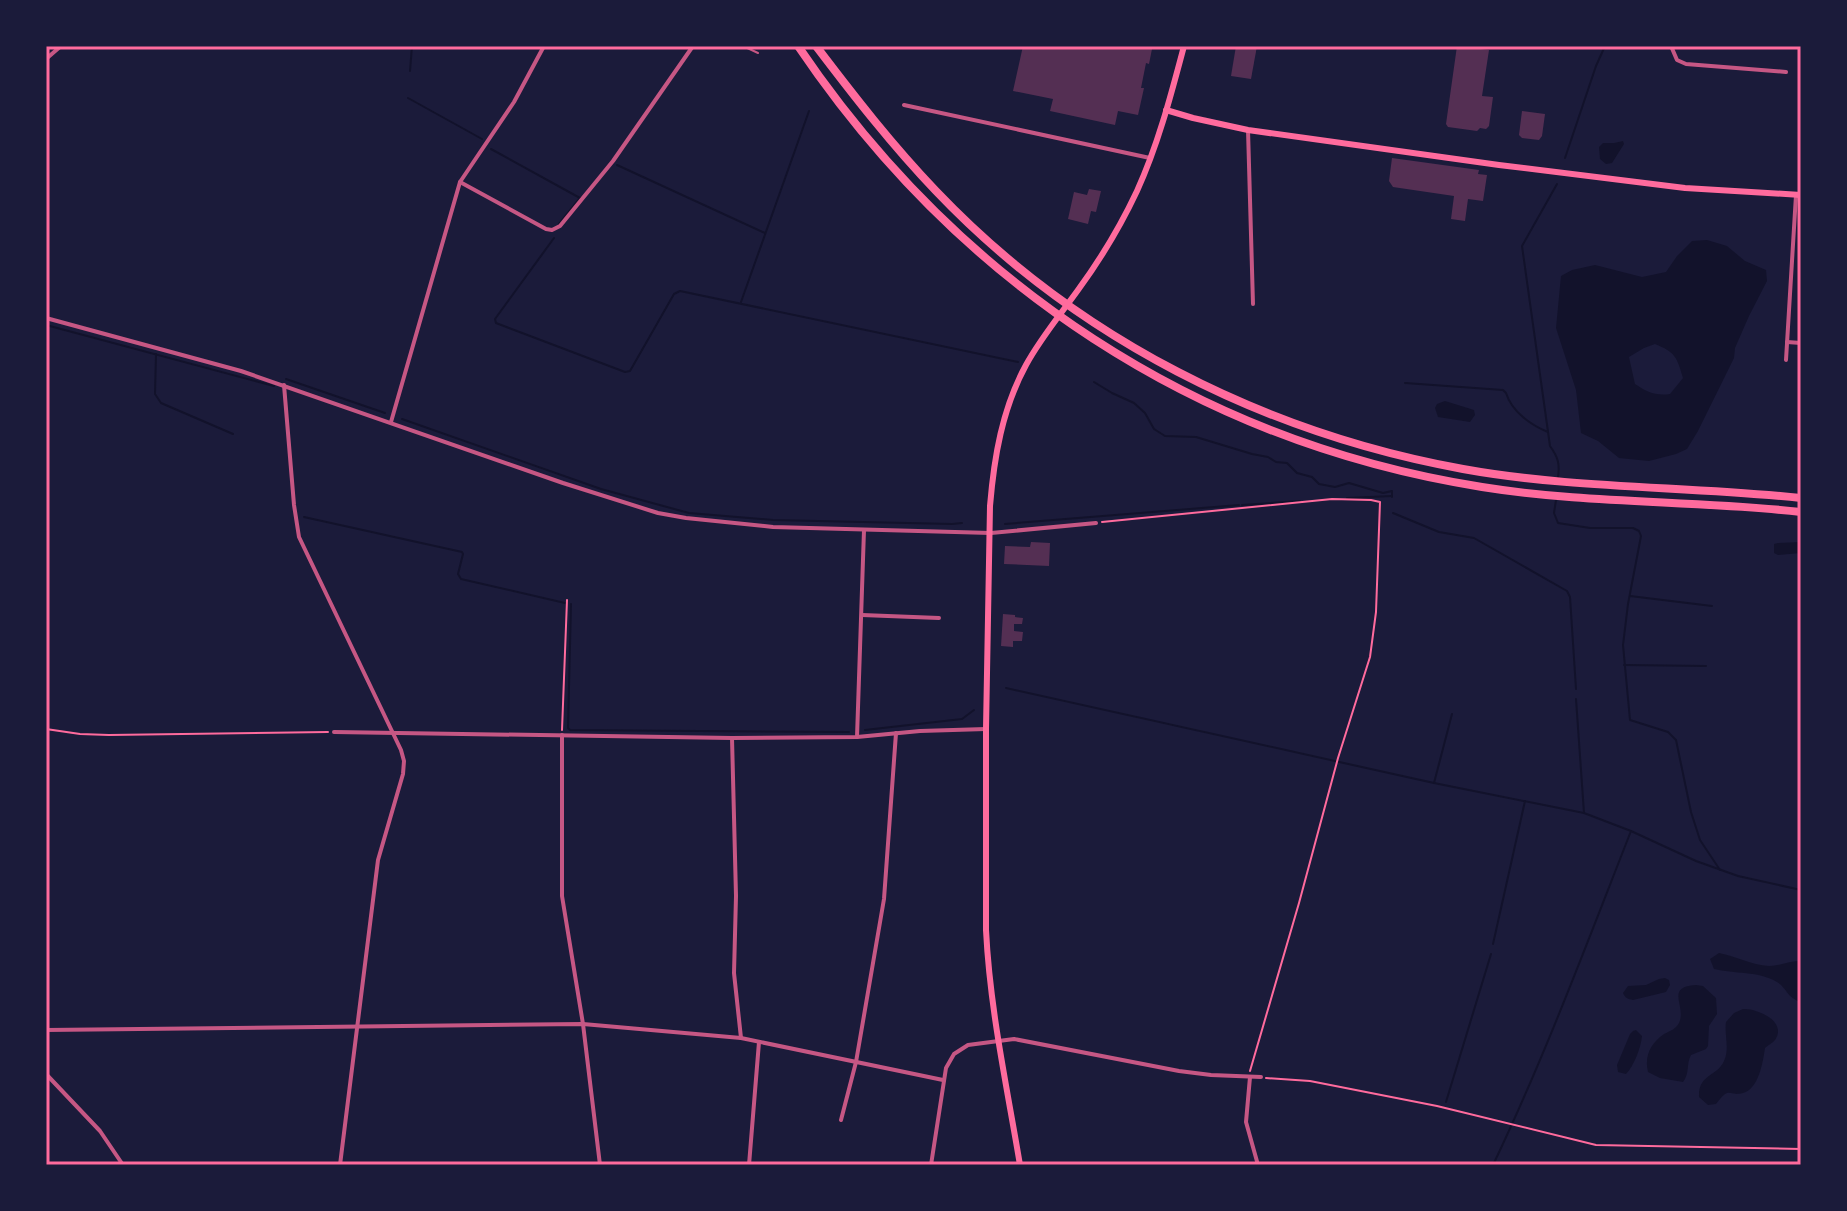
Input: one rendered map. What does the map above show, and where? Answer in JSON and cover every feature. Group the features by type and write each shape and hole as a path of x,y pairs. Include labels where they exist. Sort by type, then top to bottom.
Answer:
{"highway":[{"path":"798,46 859,127 914,190 960,236 1074,327 1177,389 1305,444 1400,471 1483,487 1544,494 1801,512"},
{"path":"816,46 883,131 938,193 1009,260 1122,340 1210,388 1299,426 1347,442 1465,470 1545,480 1801,498"}],"main road":[{"path":"1020,1165 998,1040 986,930 986,729 993,471 1014,391 1027,362 1101,255 1136,192 1166,110 1184,46"},
{"path":"1166,110 1248,130 1665,186 1799,195"}],"street":[{"path":"46,59 61,46"},
{"path":"391,422 460,182 514,102 544,46"},
{"path":"460,182 546,229 560,226 613,161 693,46"},
{"path":"1671,46 1677,60 1686,64 1786,72"},
{"path":"904,105 1150,158"},
{"path":"1248,130 1253,304"},
{"path":"1786,360 1799,195"},
{"path":"46,318 241,371 658,513 759,526 991,533 1096,523"},
{"path":"1787,342 1801,343"},
{"path":"284,385 299,537 404,761 378,860 340,1165"},
{"path":"857,737 864,530"},
{"path":"862,615 939,618"},
{"path":"334,732 732,738 857,737 986,729"},
{"path":"841,1120 856,1062 884,899 896,733"},
{"path":"562,735 562,896 583,1024 600,1165"},
{"path":"732,738 736,896 734,973 741,1038"},
{"path":"46,1030 583,1024 741,1038 943,1080"},
{"path":"931,1165 943,1080 950,1058 968,1045 1014,1039 1179,1071 1261,1077"},
{"path":"749,1165 759,1042"},
{"path":"46,1074 100,1131 123,1165"},
{"path":"1250,1076 1246,1122 1258,1165"}],"lane":[{"path":"743,46 758,53"}],"path":[{"path":"1096,523 1332,499 1380,502 1376,612 1370,657 1250,1065 1250,1076"},
{"path":"562,735 567,600"},
{"path":"46,729 109,735 334,732"},
{"path":"1261,1077 1310,1081 1437,1106 1596,1145 1801,1149"}],"shaded area":[{"path":"1623,141 1612,163 1606,164 1600,159 1599,147 1603,143"},
{"path":"1707,240 1727,246 1745,261 1766,270 1767,281 1735,348 1734,358 1687,449 1649,461 1619,458 1598,441 1581,433 1576,390 1556,328 1561,276 1595,265 1642,277 1666,272 1692,241","holes":["1655,344 1674,356 1683,378 1670,394 1651,393 1635,384 1629,357"]},
{"path":"1445,401 1474,410 1475,415 1470,422 1438,417 1435,408"},
{"path":"1801,542 1801,553 1774,553 1774,544"},
{"path":"1719,953 1769,966 1801,961 1801,1002 1770,978 1714,969 1710,959"},
{"path":"1665,978 1670,985 1666,992 1633,1000 1623,993 1628,986 1646,985"},
{"path":"1703,986 1716,998 1717,1014 1709,1026 1708,1046 1691,1055 1683,1082 1660,1078 1648,1072 1650,1050 1659,1038 1679,1023 1678,998 1681,989"},
{"path":"1743,1009 1769,1017 1778,1033 1765,1048 1753,1086 1743,1093 1727,1093 1716,1104 1708,1105 1699,1097 1702,1084 1724,1061 1727,1052 1726,1022"},
{"path":"1636,1030 1642,1036 1637,1056 1626,1074 1618,1072 1617,1065 1630,1034"}],"building":[{"path":"1023,46 1143,46 1152,49 1149,64 1146,63 1138,115 1118,111 1115,125 1050,111 1053,99 1013,91"},
{"path":"1236,46 1257,46 1251,79 1231,76"},
{"path":"1457,46 1489,50 1482,96 1493,97 1486,129 1477,131 1448,127 1446,124"},
{"path":"1522,111 1545,114 1539,140 1519,135"},
{"path":"1392,158 1479,170 1478,174 1487,175 1483,201 1468,199 1465,221 1451,219 1454,196 1393,187 1389,181"},
{"path":"1089,189 1101,191 1096,212 1091,211 1088,224 1068,219 1074,192 1087,195"},
{"path":"1031,542 1050,543 1049,566 1004,564 1005,546 1030,547"},
{"path":"1003,614 1023,618 1022,624 1014,624 1014,631 1023,632 1022,641 1013,641 1013,647 1001,646"}],"waterway":[{"path":"410,71 412,46"},
{"path":"1565,158 1605,46"},
{"path":"408,98 482,139"},
{"path":"741,302 809,111"},
{"path":"491,149 580,198 559,224"},
{"path":"617,165 765,233"},
{"path":"1557,184 1522,246 1550,446 1558,461 1558,477"},
{"path":"554,238 495,319 496,323 625,372 630,371 674,294 680,291 1018,362"},
{"path":"46,325 274,386"},
{"path":"156,354 155,394 161,403 233,434"},
{"path":"286,379 385,413"},
{"path":"1094,382 1134,403 1145,413 1154,429 1165,436 1196,437 1287,463 1297,473 1312,477 1319,484 1335,487 1349,483 1383,493 1392,491 1392,497"},
{"path":"1405,383 1503,390 1523,417 1548,432"},
{"path":"402,419 601,489 689,513 773,520 962,523"},
{"path":"1347,498 1392,496"},
{"path":"1556,500 1554,513 1558,523 1639,531 1641,536 1623,645 1630,720 1668,732 1676,740 1700,840 1720,870"},
{"path":"1242,505 1300,501"},
{"path":"1005,524 1239,505"},
{"path":"1393,513 1439,532 1474,538 1567,591 1570,597 1576,689"},
{"path":"304,517 462,552 458,574 461,579 565,603"},
{"path":"1630,596 1712,606"},
{"path":"571,604 570,730 849,732"},
{"path":"1624,665 1706,666"},
{"path":"1006,688 1584,813 1631,831"},
{"path":"1576,699 1584,813"},
{"path":"865,730 962,719 974,710"},
{"path":"1434,783 1452,714"},
{"path":"1493,944 1525,801"},
{"path":"1493,1165 1548,1041 1631,831 1696,861 1738,876 1801,890"},
{"path":"1446,1102 1491,954"}]}
